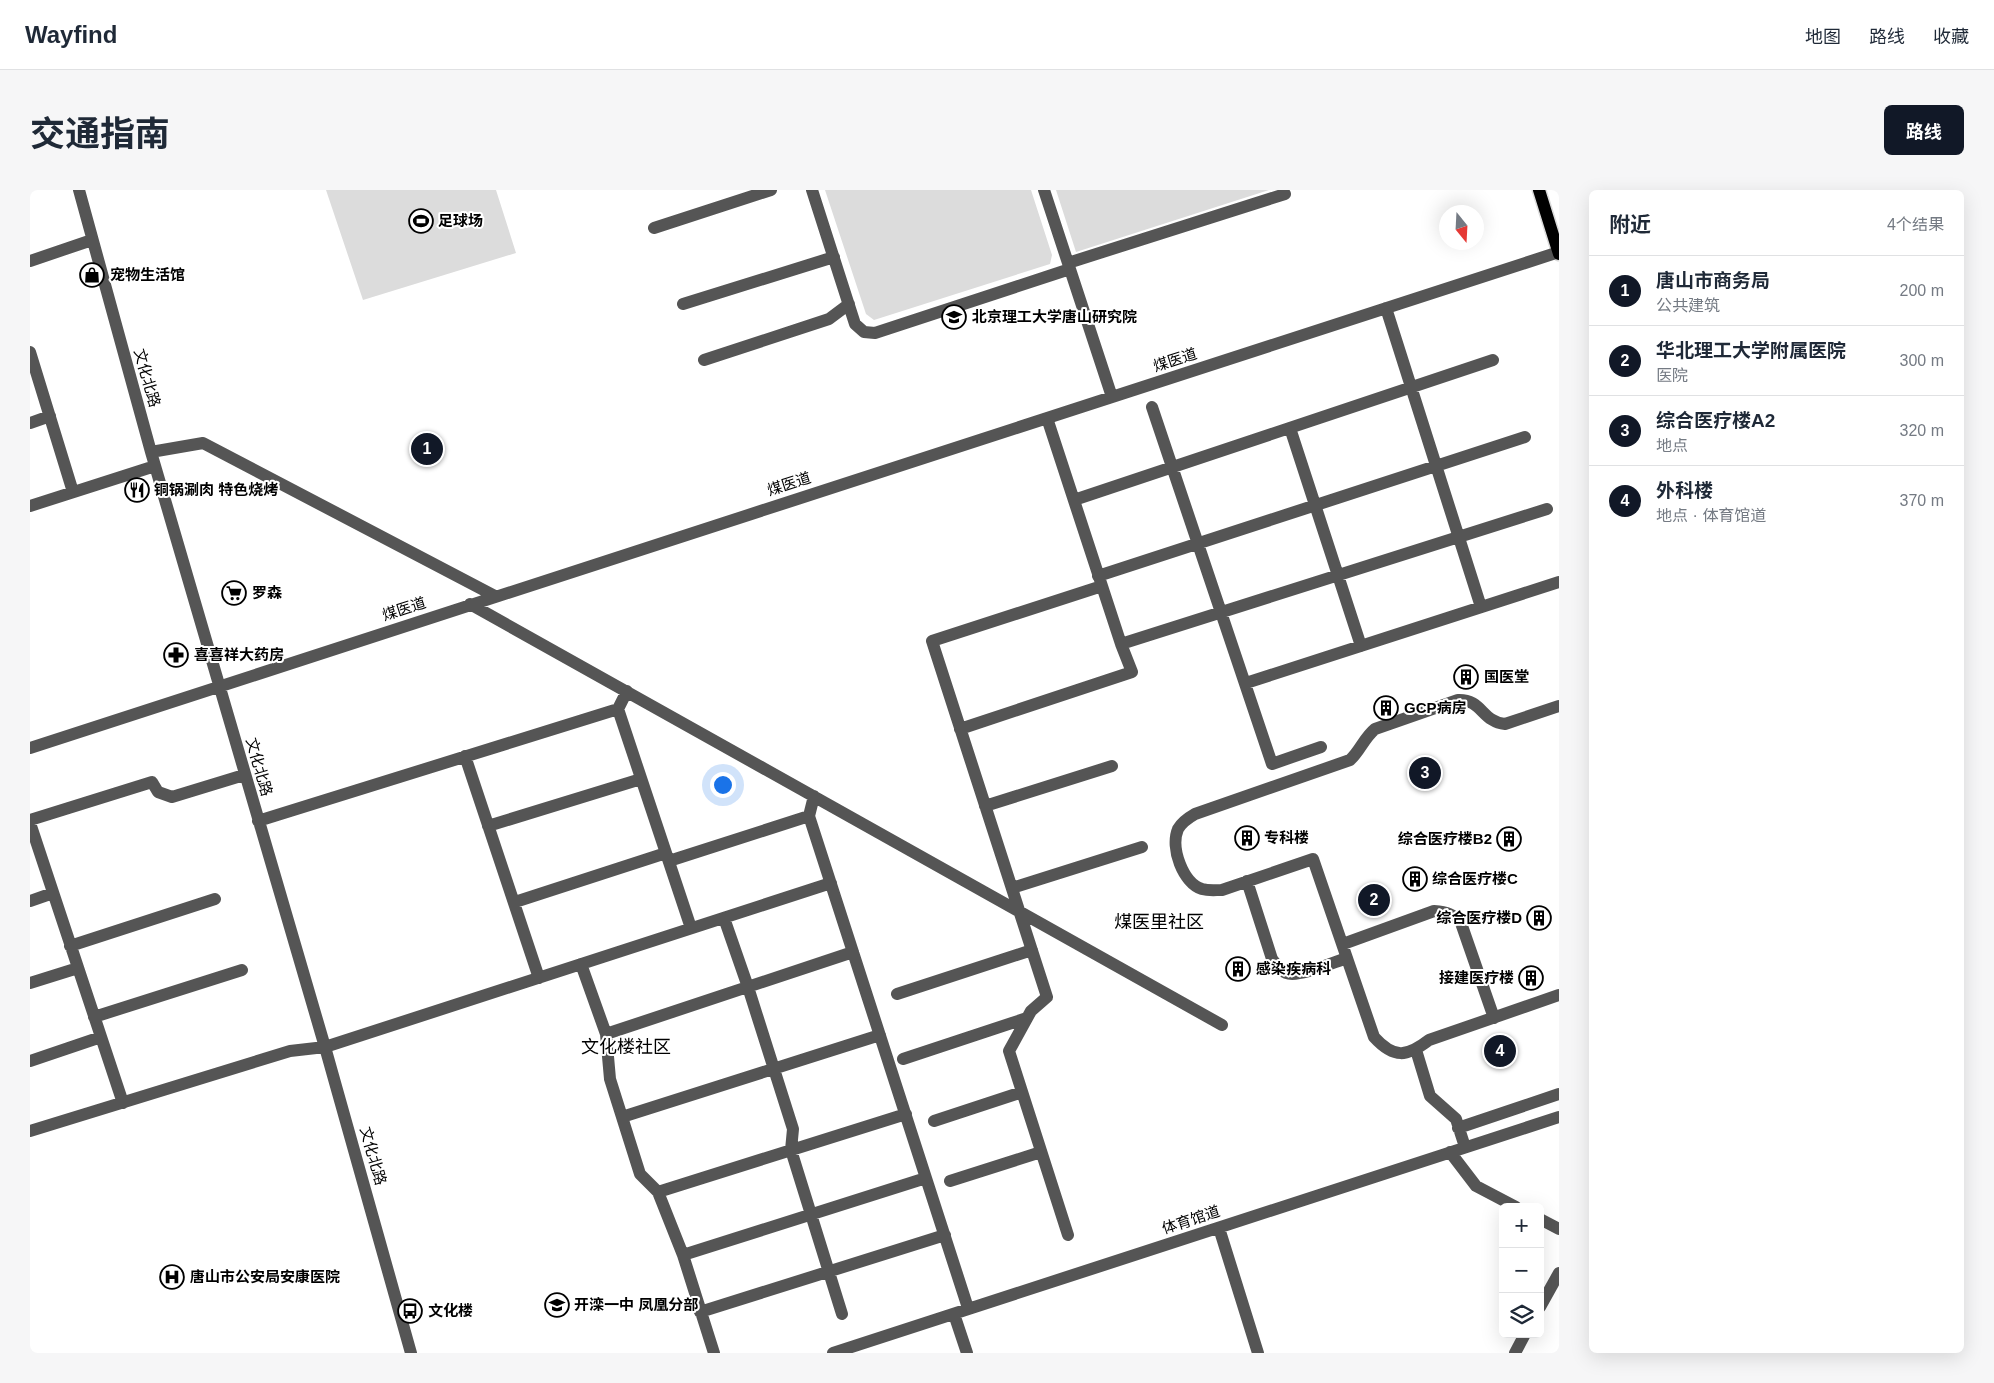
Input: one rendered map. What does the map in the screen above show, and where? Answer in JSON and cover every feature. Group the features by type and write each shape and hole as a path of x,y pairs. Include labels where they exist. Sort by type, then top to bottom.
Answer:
{"main road":[{"path":"1539,190 1559,252"}],"street":[{"name":"文化北路","path":"79,190 218,687 325,1047 411,1353"},
{"path":"654,228 771,190"},
{"path":"812,190 855,324 864,332 875,333 1285,194"},
{"path":"1044,190 1112,397"},
{"path":"30,261 92,240"},
{"name":"煤医道","path":"30,748 1559,252"},
{"path":"683,304 834,257"},
{"path":"704,360 829,320 849,304"},
{"path":"1386,308 1481,607"},
{"path":"30,352 73,492"},
{"path":"1074,500 1493,360"},
{"path":"1152,407 1272,764 1321,747"},
{"path":"30,423 50,416"},
{"path":"960,729 1132,672 1121,644 1047,418"},
{"path":"1290,428 1361,646"},
{"path":"1068,1235 1009,1051 1031,1011 1047,997 932,641 1100,581 1198,543 1525,437"},
{"path":"151,452 203,443 495,596"},
{"path":"30,506 156,466"},
{"path":"1121,644 1547,509"},
{"path":"1246,683 1559,582"},
{"path":"470,604 1222,1025"},
{"path":"627,691 618,709 691,928"},
{"path":"1559,706 1505,724 1496,723 1487,718 1478,706 1471,702 1458,700 1375,729 1367,736 1350,760 1195,814 1181,824 1176,838 1176,849 1184,873 1193,884 1202,889 1216,890 1246,882 1313,859 1374,1037 1384,1048 1394,1053 1406,1053 1416,1050 1430,1040 1559,995"},
{"path":"258,821 618,709"},
{"path":"464,756 515,902 539,978"},
{"path":"985,806 1112,766"},
{"path":"122,1103 30,822 152,782 158,792 172,797 244,775"},
{"path":"488,826 641,778"},
{"path":"814,796 809,816 968,1308"},
{"path":"515,902 809,816"},
{"path":"1012,888 1142,847"},
{"path":"1246,882 1272,959 1278,968 1286,973 1296,974 1347,958"},
{"path":"30,1131 290,1051 325,1047 831,883"},
{"path":"30,901 53,894"},
{"path":"70,946 216,899"},
{"path":"1343,944 1434,911 1446,912 1455,916 1461,923 1494,1018"},
{"path":"724,918 793,1129 791,1150 842,1314"},
{"path":"897,994 1032,950"},
{"path":"606,1034 853,952"},
{"path":"581,964 606,1034 610,1079 640,1174 658,1192 684,1255 714,1353"},
{"path":"30,983 78,968"},
{"path":"94,1017 242,970"},
{"path":"903,1059 1027,1018"},
{"path":"622,1117 880,1035"},
{"path":"30,1061 101,1038"},
{"path":"1416,1050 1430,1096 1456,1119 1465,1148"},
{"path":"934,1121 1022,1092"},
{"path":"1458,1128 1559,1094"},
{"path":"658,1192 906,1114"},
{"name":"体育馆道","path":"833,1353 1559,1116"},
{"path":"950,1182 1041,1152"},
{"path":"1450,1152 1476,1186 1508,1203"},
{"path":"684,1255 926,1178"},
{"path":"1544,1221 1559,1229"},
{"path":"1220,1228 1258,1353"},
{"path":"700,1312 945,1235"},
{"path":"1544,1300 1559,1272"},
{"path":"954,1314 967,1353"},
{"path":"1515,1353 1523,1338"}],"shaded area":[{"name":"足球场","path":"326,190 496,190 516,253 363,300"},
{"path":"825,190 1031,190 1052,255 1050,264 874,320 866,314"},
{"path":"1056,190 1269,190 1076,252"}],"place":[{"name":"足球场","path":"421,221"},
{"name":"宠物生活馆","path":"92,275"},
{"name":"北京理工大学唐山研究院","path":"954,317"},
{"name":"唐山市商务局","path":"427,449"},
{"name":"铜锅涮肉 特色烧烤","path":"137,490"},
{"name":"罗森","path":"234,593"},
{"name":"喜喜祥大药房","path":"176,655"},
{"name":"国医堂","path":"1466,677"},
{"name":"GCP病房","path":"1386,708"},
{"name":"综合医疗楼A2","path":"1425,773"},
{"name":"专科楼","path":"1247,838"},
{"name":"综合医疗楼B2","path":"1509,839"},
{"name":"综合医疗楼C","path":"1415,879"},
{"name":"华北理工大学附属医院","path":"1374,900"},
{"name":"综合医疗楼D","path":"1539,918"},
{"name":"感染疾病科","path":"1238,969"},
{"name":"接建医疗楼","path":"1531,978"},
{"name":"外科楼","path":"1500,1051"},
{"name":"唐山市公安局安康医院","path":"172,1277"},
{"name":"开滦一中 凤凰分部","path":"557,1305"},
{"name":"文化楼","path":"410,1311"}],"district":[{"name":"煤医里社区","path":"1159,922"},
{"name":"文化楼社区","path":"626,1047"}]}
